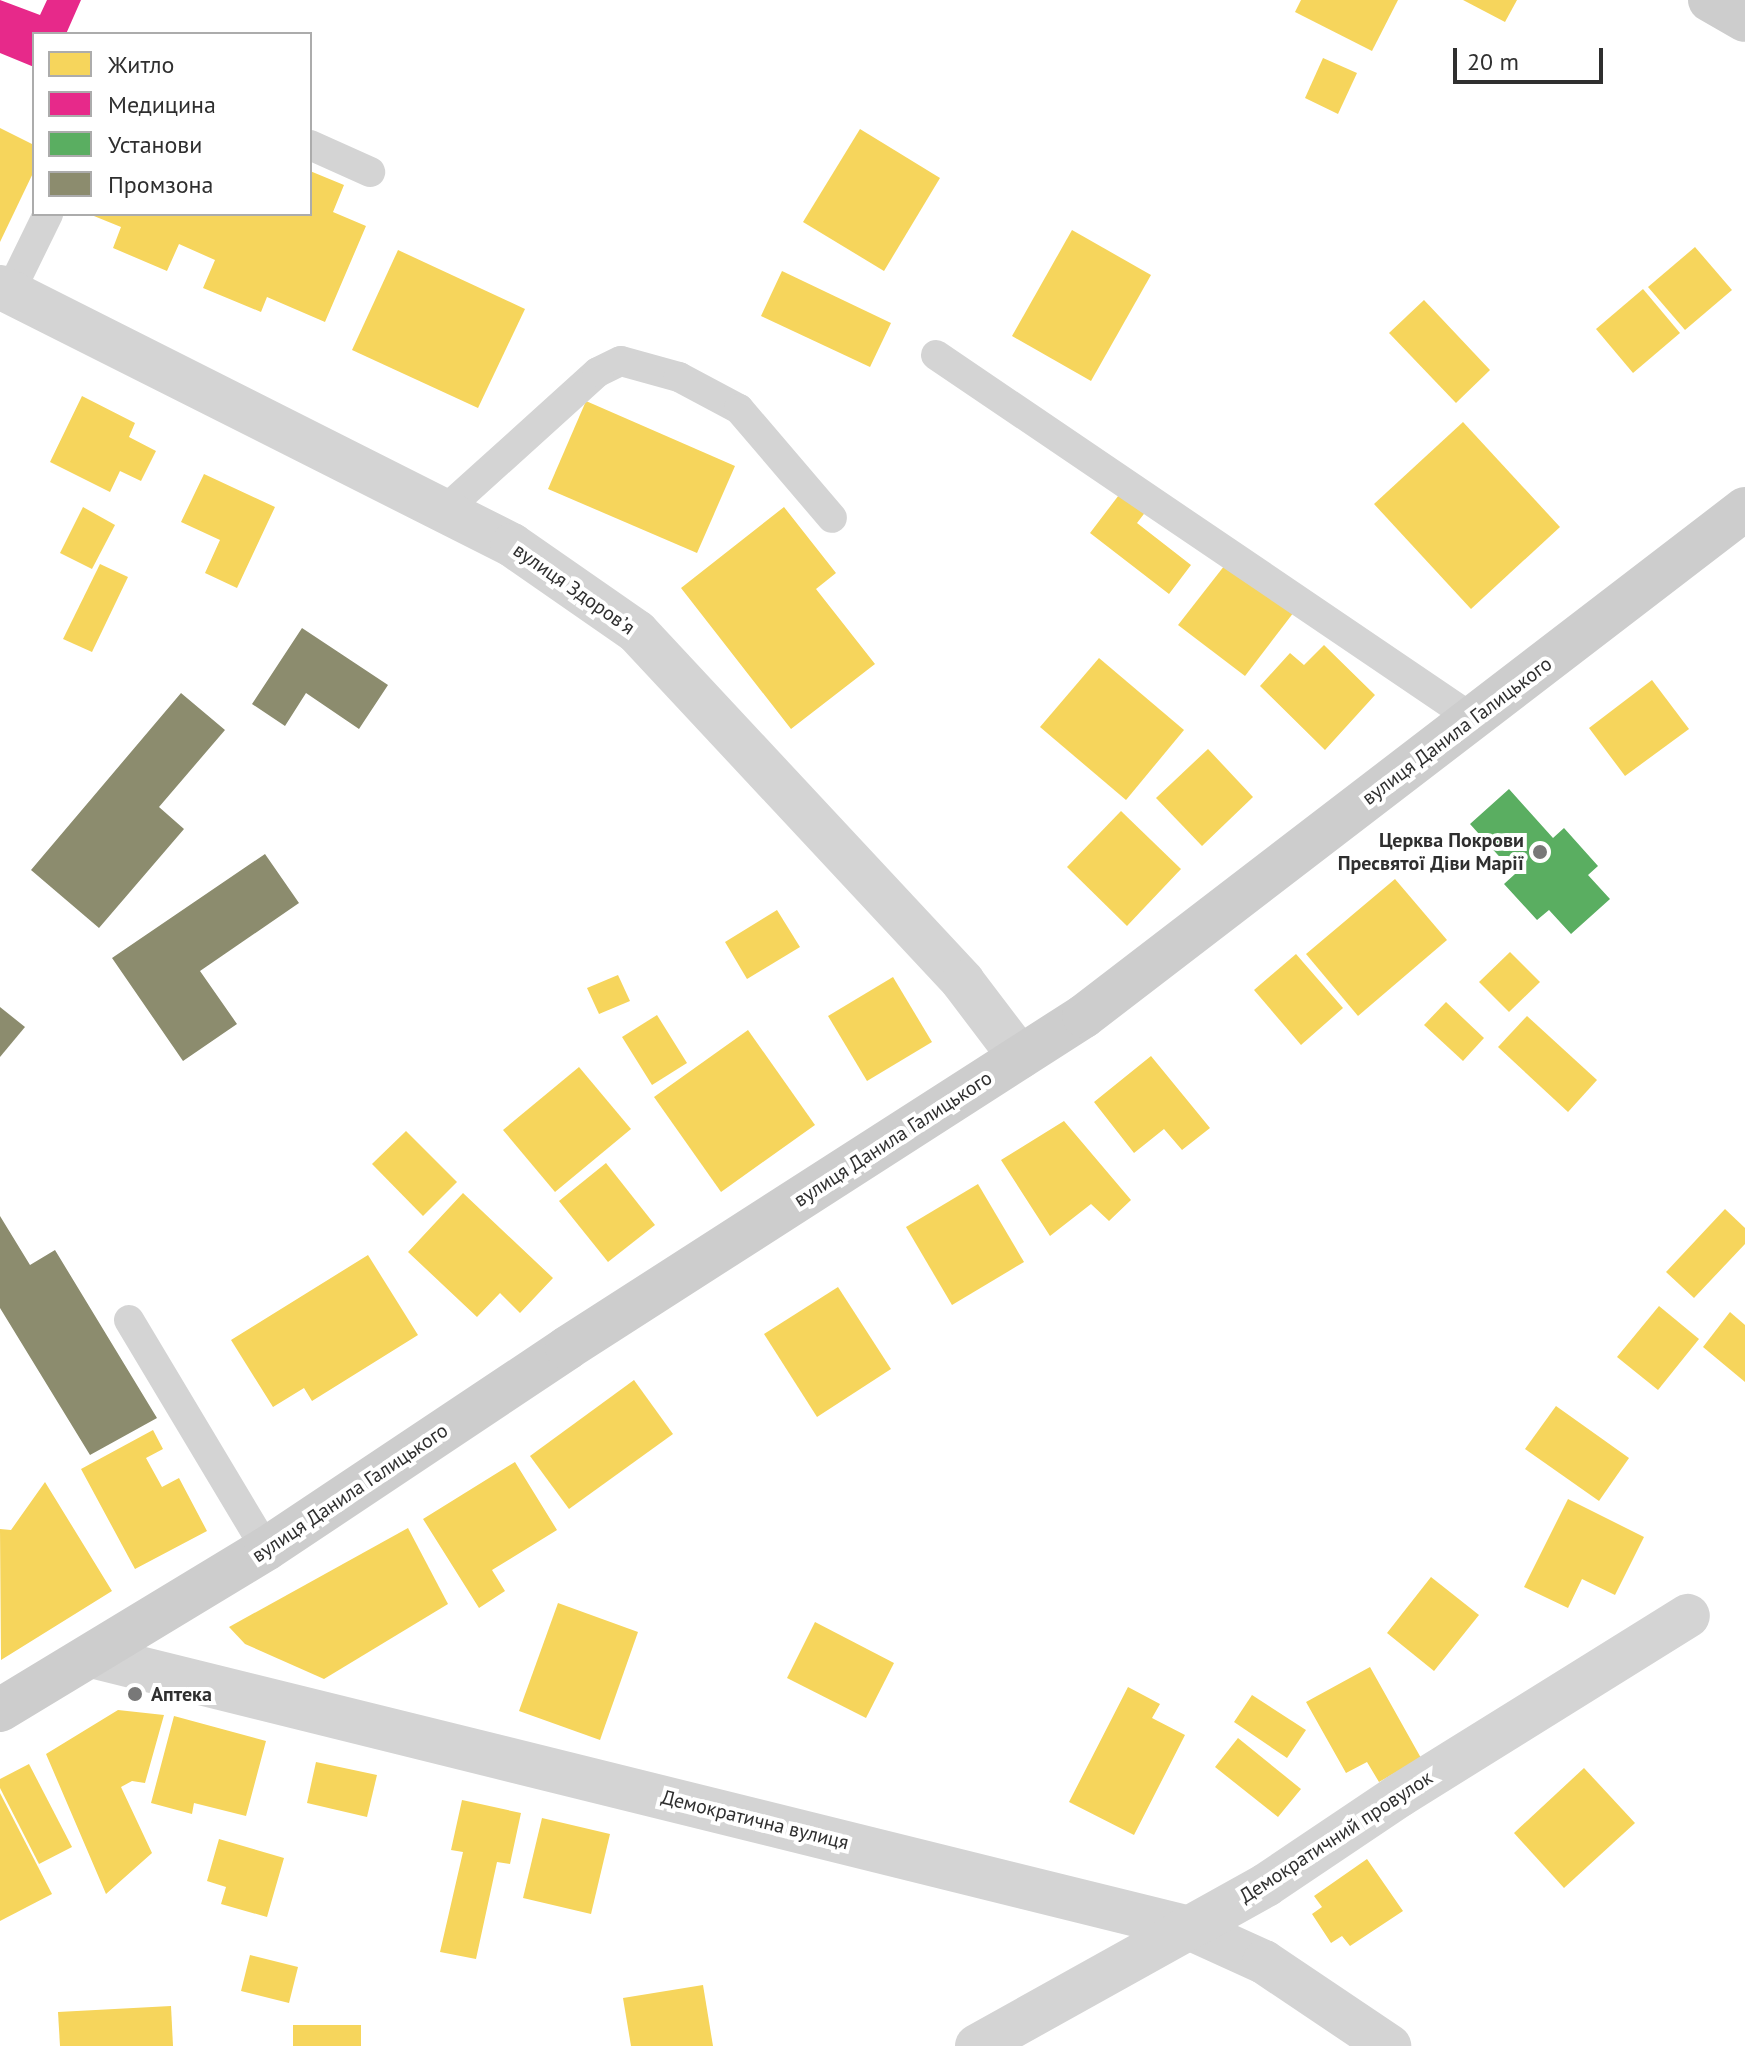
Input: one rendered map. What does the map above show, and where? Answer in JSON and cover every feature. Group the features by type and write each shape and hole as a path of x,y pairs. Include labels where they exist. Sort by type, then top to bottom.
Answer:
{"street":[{"path":"1710,0 1745,20"},
{"name":"вулиця Здоровʼя","path":"5,290 512,545 637,632 963,982 1020,1057"},
{"name":"вулиця Данила Галицького","path":"7,1696 95,1657 1084,1016 1745,509"},
{"name":"Демократичний провулок","path":"977,2046 1266,1885 1400,1795 1688,1616"},
{"name":"Демократична вулиця","path":"95,1657 1189,1928 1264,1962 1389,2046"}],"lane":[{"path":"312,146 370,172"},
{"path":"5,290 47,216"},
{"path":"936,355 1473,719"},
{"path":"444,511 598,372 621,361 679,377 739,409 832,518"},
{"path":"129,1320 266,1549"}],"building: Житло":[{"path":"1301,0 1398,0 1372,51 1295,12"},
{"path":"1463,0 1517,0 1505,22"},
{"path":"1323,58 1357,73 1338,114 1305,98"},
{"path":"0,128 32,144 32,175 0,242"},
{"path":"860,129 940,178 884,271 803,222"},
{"path":"312,172 344,185 333,212 366,226 325,322 267,297 261,312 203,288 215,260 179,244 167,271 113,248 121,227 94,216 312,216"},
{"path":"1072,230 1151,275 1091,381 1012,336"},
{"path":"1695,247 1732,290 1685,330 1648,287"},
{"path":"398,250 525,309 478,408 352,350"},
{"path":"782,271 891,323 870,367 761,316"},
{"path":"1643,289 1680,333 1633,373 1596,329"},
{"path":"1424,300 1490,370 1456,403 1389,333"},
{"path":"82,396 135,423 129,437 156,451 141,481 120,471 110,492 50,462"},
{"path":"586,401 735,466 697,553 548,489"},
{"path":"1463,422 1560,527 1471,609 1374,504"},
{"path":"204,474 275,507 237,588 205,573 220,540 181,522"},
{"path":"1125,487 1150,506 1137,523 1191,565 1169,594 1090,533"},
{"path":"83,507 115,525 92,569 60,553"},
{"path":"784,507 836,573 816,589 875,664 791,729 681,588"},
{"path":"1228,561 1294,612 1245,676 1178,625"},
{"path":"100,564 128,577 92,652 63,639"},
{"path":"1324,645 1375,695 1325,750 1260,686 1290,653 1304,665"},
{"path":"1099,658 1184,730 1126,800 1040,727"},
{"path":"1652,680 1689,729 1625,776 1589,728"},
{"path":"1208,749 1253,797 1202,846 1156,798"},
{"path":"1121,811 1181,869 1127,926 1067,867"},
{"path":"1395,879 1447,940 1358,1016 1306,954"},
{"path":"777,910 800,947 747,979 725,942"},
{"path":"1510,952 1540,982 1509,1012 1479,982"},
{"path":"1296,954 1343,1008 1301,1045 1254,990"},
{"path":"618,975 630,1001 599,1014 587,988"},
{"path":"893,977 932,1042 867,1081 828,1016"},
{"path":"1446,1002 1484,1038 1463,1061 1424,1025"},
{"path":"657,1015 687,1063 652,1085 622,1037"},
{"path":"1527,1016 1597,1080 1568,1112 1498,1047"},
{"path":"748,1030 815,1125 721,1192 654,1097"},
{"path":"1151,1056 1210,1128 1182,1150 1164,1129 1134,1153 1094,1102"},
{"path":"579,1067 631,1129 555,1192 503,1130"},
{"path":"1064,1121 1131,1200 1109,1221 1091,1204 1050,1236 1001,1160"},
{"path":"406,1131 457,1182 423,1216 372,1164"},
{"path":"606,1163 655,1225 608,1262 559,1201"},
{"path":"978,1184 1024,1262 952,1305 906,1227"},
{"path":"463,1193 553,1278 520,1313 500,1293 477,1317 408,1252"},
{"path":"1725,1209 1745,1228 1745,1244 1694,1298 1666,1272"},
{"path":"368,1255 418,1335 312,1401 304,1388 273,1407 231,1340"},
{"path":"838,1287 891,1369 817,1417 764,1334"},
{"path":"1659,1306 1699,1339 1658,1390 1617,1357"},
{"path":"1730,1312 1745,1325 1745,1382 1703,1347"},
{"path":"634,1380 673,1434 569,1509 530,1456"},
{"path":"1556,1406 1629,1458 1599,1501 1525,1449"},
{"path":"153,1430 163,1449 146,1458 162,1487 179,1478 207,1531 135,1569 81,1469"},
{"path":"515,1462 557,1530 492,1570 505,1591 479,1608 423,1519"},
{"path":"45,1482 112,1591 1,1660 0,1529 11,1530"},
{"path":"1568,1499 1644,1537 1615,1595 1582,1579 1568,1608 1524,1587"},
{"path":"408,1528 448,1604 324,1679 245,1644 229,1627"},
{"path":"1431,1577 1479,1615 1434,1671 1387,1633"},
{"path":"558,1603 638,1632 600,1740 519,1711"},
{"path":"815,1622 894,1663 866,1718 787,1678"},
{"path":"1370,1667 1421,1758 1379,1782 1367,1762 1346,1773 1306,1702"},
{"path":"1128,1687 1160,1704 1152,1718 1185,1735 1134,1835 1069,1802"},
{"path":"1252,1695 1306,1730 1287,1758 1234,1722"},
{"path":"118,1710 164,1715 145,1783 132,1781 121,1787 152,1853 106,1894 46,1754"},
{"path":"174,1716 266,1741 246,1816 194,1803 192,1814 151,1803"},
{"path":"1238,1738 1301,1789 1278,1817 1215,1767"},
{"path":"316,1762 377,1775 367,1817 307,1803"},
{"path":"29,1764 72,1847 39,1864 0,1788 0,1779"},
{"path":"1584,1768 1635,1823 1564,1888 1514,1833"},
{"path":"0,1793 52,1894 0,1921"},
{"path":"462,1800 521,1813 510,1864 497,1862 476,1959 440,1952 463,1852 451,1850"},
{"path":"542,1818 610,1834 591,1914 523,1898"},
{"path":"219,1839 284,1858 267,1917 221,1904 226,1887 207,1881"},
{"path":"1367,1859 1403,1911 1350,1946 1342,1936 1331,1943 1312,1914 1322,1907 1314,1896"},
{"path":"250,1955 298,1967 289,2003 241,1991"},
{"path":"703,1985 713,2046 631,2046 623,1998"},
{"path":"171,2006 173,2046 60,2046 58,2012"},
{"path":"293,2025 361,2025 361,2046 293,2046"}],"building: Медицина":[{"path":"0,0 40,15 47,0 81,0 67,32 32,32 32,66 0,53"}],"building: Установи":[{"name":"Церква Покрови Пресвятої Діви Марії","path":"1509,789 1553,838 1564,828 1598,866 1588,875 1610,899 1571,934 1549,910 1537,920 1504,884 1515,874 1470,824"}],"building: Промзона":[{"path":"302,628 388,685 359,729 306,693 285,726 252,704"},
{"path":"181,693 225,730 159,807 184,829 99,928 31,870"},
{"path":"265,854 299,903 200,971 237,1024 183,1061 112,958"},
{"path":"0,1007 25,1027 0,1057"},
{"path":"0,1216 30,1265 55,1250 157,1418 90,1455 0,1308"}],"place":[{"name":"Церква Покрови Пресвятої Діви Марії","path":"1540,852"},
{"name":"Аптека","path":"135,1694"}]}
